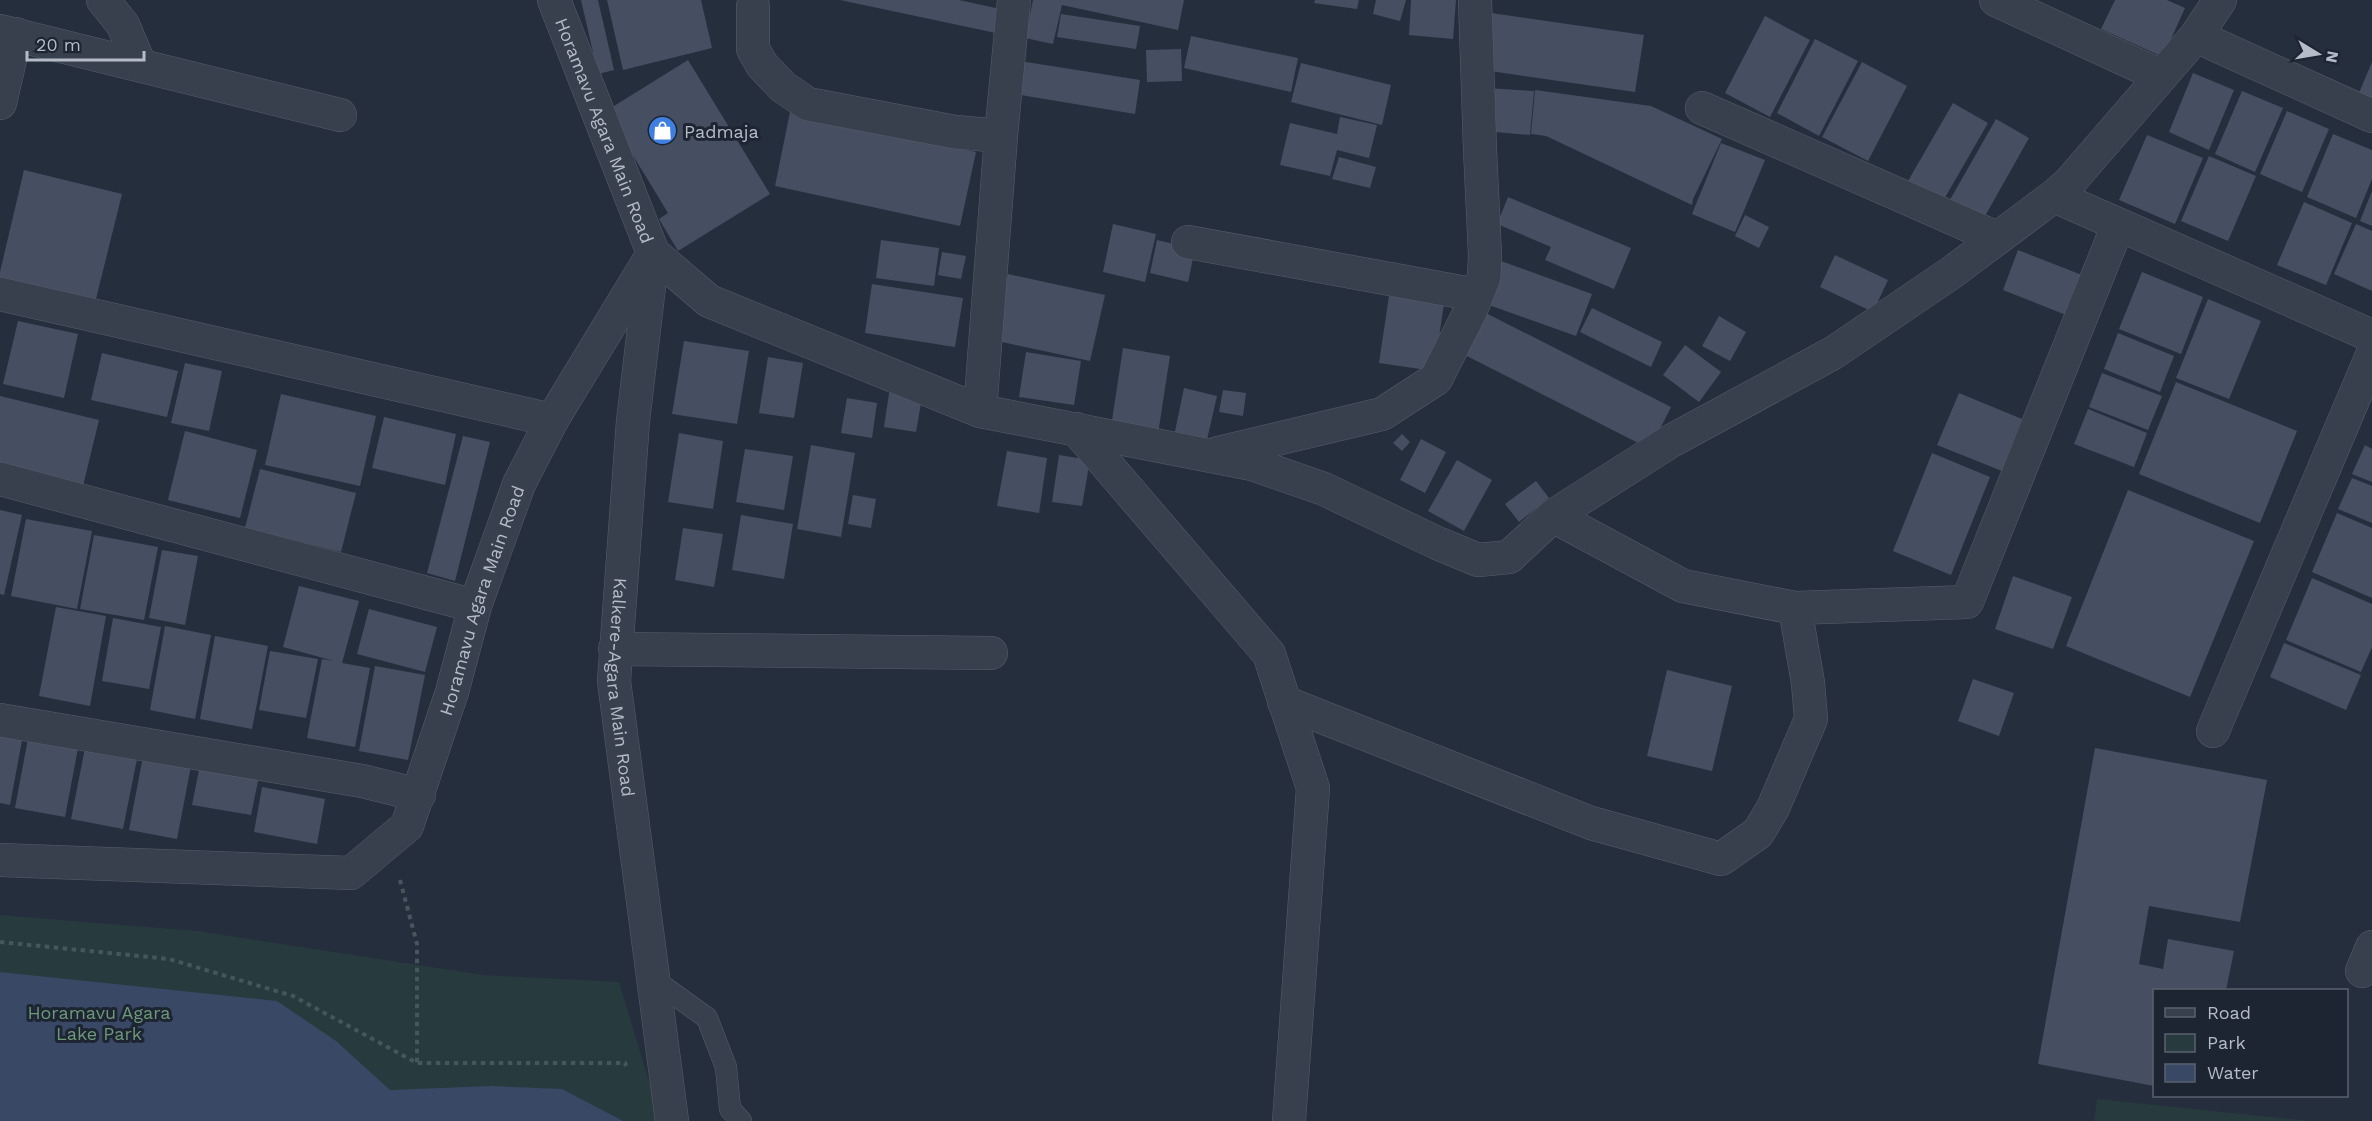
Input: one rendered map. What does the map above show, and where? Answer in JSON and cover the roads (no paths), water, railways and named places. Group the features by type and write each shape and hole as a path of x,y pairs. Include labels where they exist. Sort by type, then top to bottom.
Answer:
{"street":[{"path":"103,0 123,25 140,65"},
{"name":"Horamavu Agara Main Road","path":"0,860 351,873 407,826 419,795 475,606 519,484 552,420 654,253 554,0"},
{"path":"980,411 1014,0"},
{"path":"1207,455 1382,414 1436,379 1484,277 1475,0"},
{"path":"1996,0 2161,76"},
{"path":"654,253 709,301 980,411 1252,464 1324,489 1478,560 1509,557 1553,516 1671,441 1833,353 1951,273 2054,196 2069,183 2196,36 2220,0"},
{"path":"753,6 753,49 762,65 783,87 808,104 956,132 1001,136"},
{"path":"0,103 8,33 340,115"},
{"path":"2196,36 2372,116"},
{"path":"1702,108 1997,238"},
{"path":"2054,196 2372,336"},
{"path":"1553,516 1683,586 1795,608 1967,602 2118,225"},
{"path":"1188,242 1477,295"},
{"name":"Kalkere-Agara Main Road","path":"654,253 633,421 614,681 672,1121"},
{"path":"0,294 552,420"},
{"path":"2213,731 2372,355"},
{"path":"1076,429 1269,654 1313,788 1289,1121"},
{"path":"0,479 475,606"},
{"path":"1284,702 1591,823 1721,859 1758,833 1773,808 1811,719 1808,683 1795,608"},
{"path":"615,649 990,653"},
{"path":"0,720 362,781 419,795"}],"lane":[{"path":"653,979 707,1018 726,1067 730,1109 741,1121"}],"water":[{"path":"0,972 277,1001 336,1041 390,1090 491,1086 562,1089 623,1121 0,1121"}],"place":[{"name":"Padmaja","path":"663,131"}],"park label":[{"name":"Horamavu Agara Lake Park","path":"99,1022"}]}
